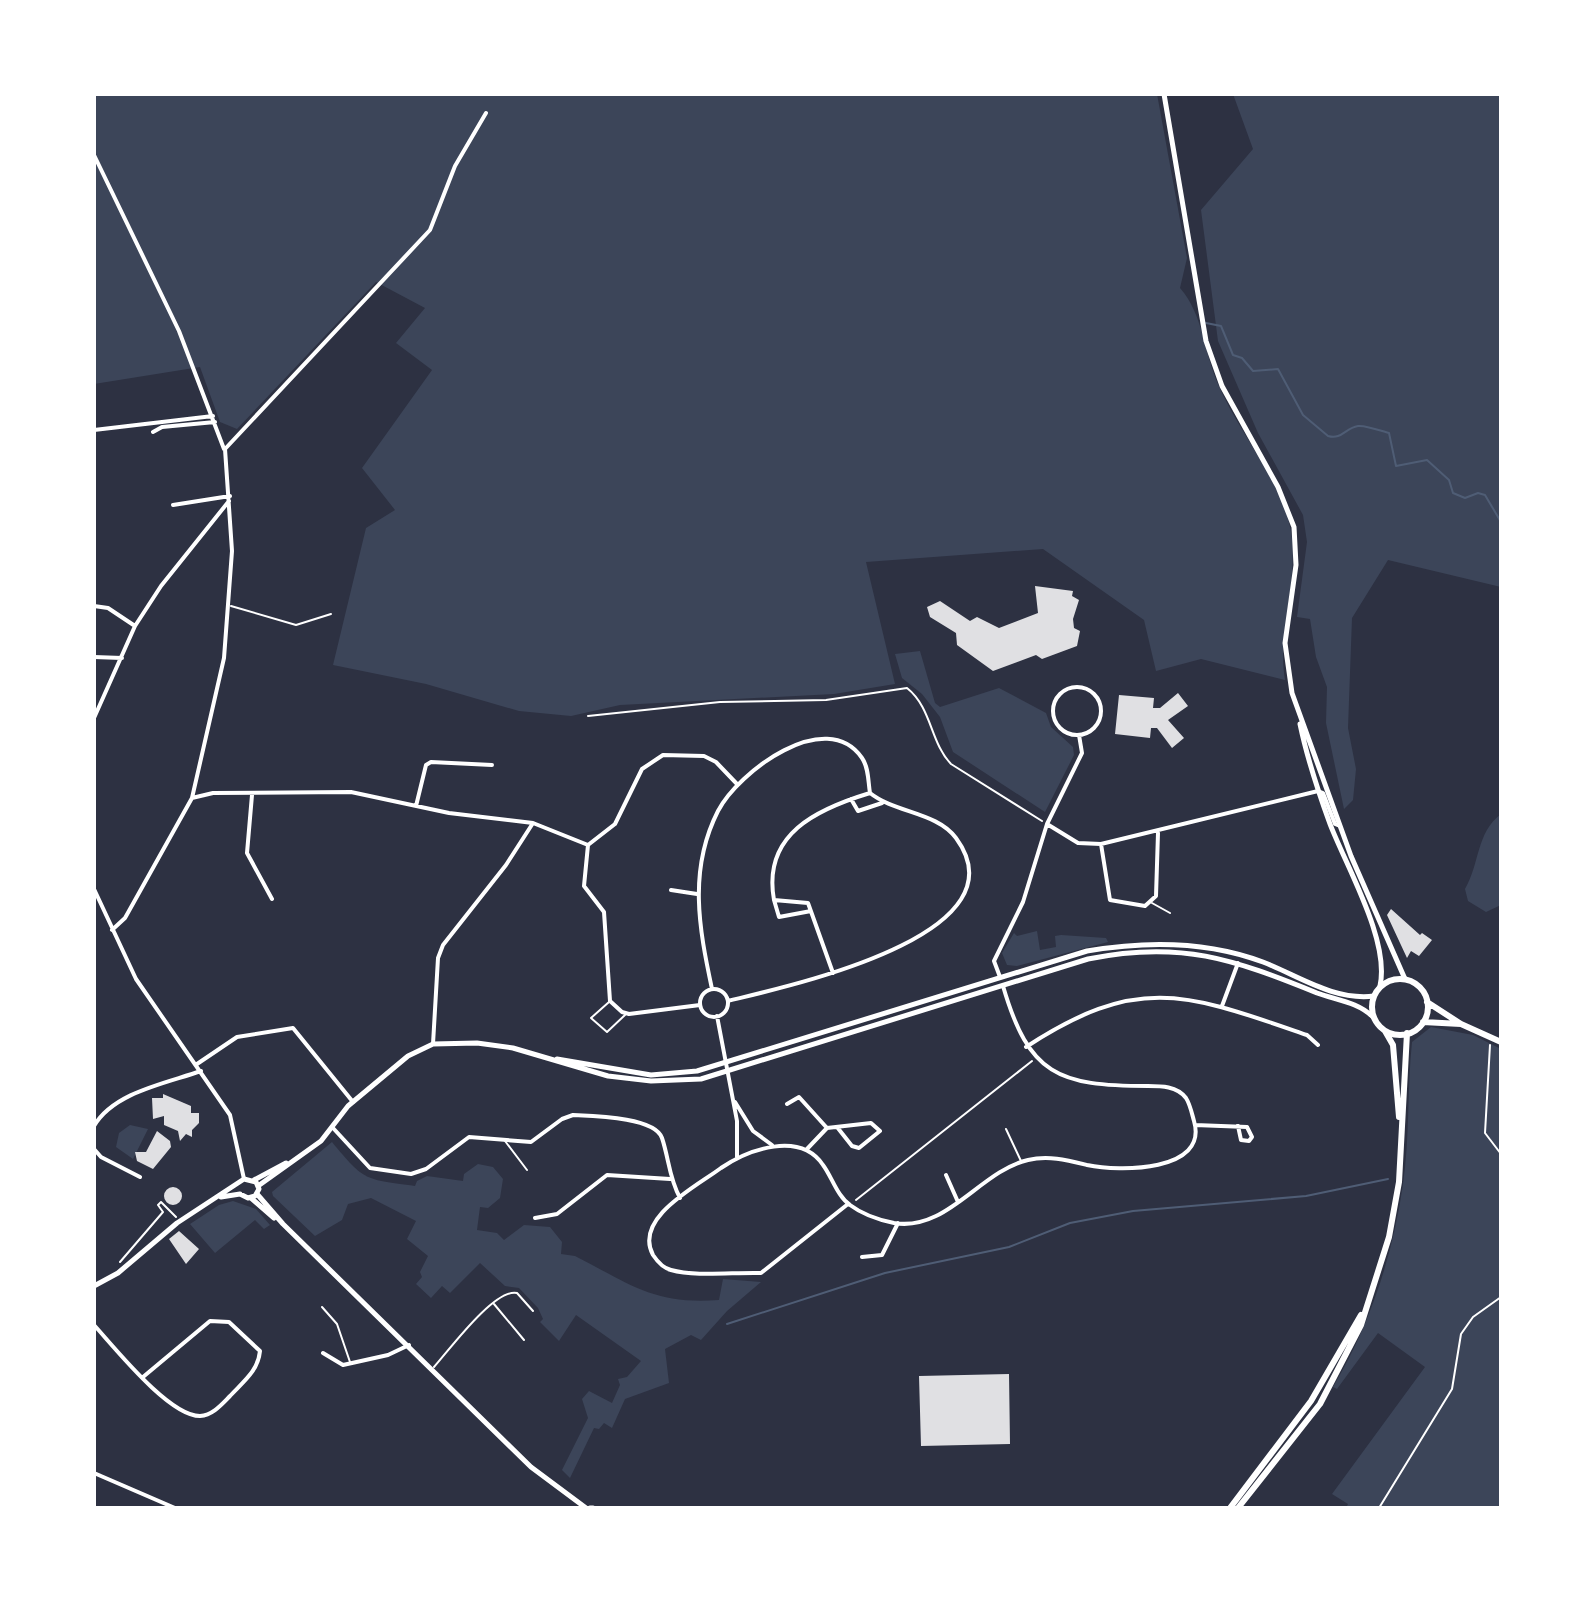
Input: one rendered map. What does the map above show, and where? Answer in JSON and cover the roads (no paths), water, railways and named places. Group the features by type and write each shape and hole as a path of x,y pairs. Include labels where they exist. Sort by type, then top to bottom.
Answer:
{"main road":[{"path":"1164,94 1203,325 1222,386 1278,487 1294,527 1296,565 1285,643 1287,668 1318,791 1377,942 1383,971 1374,996 1373,1017"},
{"path":"1298,715 1381,929 1405,979"},
{"path":"556,1059 608,1076 651,1081 701,1079 1087,951 1143,944 1203,947 1261,961 1340,994 1357,998 1374,996"},
{"path":"254,1196 256,1183 294,1159 333,1128 353,1102 408,1056 433,1044 477,1043 651,1075 726,1064 1002,981 1116,953 1204,954 1239,963 1364,1008 1393,1045 1401,1131"},
{"path":"1380,986 1396,979 1405,979 1421,989 1427,1001 1461,1024 1501,1042"},
{"path":"1423,1022 1427,1001"},
{"path":"1385,1031 1407,1033 1423,1022 1461,1024"},
{"path":"1238,1508 1320,1404 1345,1360 1365,1308 1389,1237 1399,1178 1407,1033"},
{"path":"94,1286 118,1273 177,1223 239,1186 244,1179 256,1183"},
{"path":"239,1186 240,1194"},
{"path":"220,1197 240,1194 254,1196 531,1467 571,1500 590,1508"},
{"path":"1230,1508 1311,1401 1365,1308"},
{"path":"571,1500 574,1508"}],"street":[{"path":"225,449 430,230 455,166 486,113"},
{"path":"94,155 179,331 214,419 225,449 230,498 231,606 224,658 192,798 125,918 112,930"},
{"path":"94,430 214,419"},
{"path":"153,432 162,427 214,419"},
{"path":"173,505 230,498"},
{"path":"94,718 135,626 161,586 230,498"},
{"path":"94,606 108,608 135,626"},
{"path":"94,657 122,658"},
{"path":"1074,687 1089,691 1100,705 1096,726 1079,735 1065,732 1053,714 1058,696 1074,687"},
{"path":"732,1096 753,1131 772,1145 807,1149 822,1163 848,1204 876,1219 898,1223 919,1222 1022,1162 1058,1158 1111,1169 1176,1161 1194,1146 1195,1125 1186,1098 1175,1090 1164,1086 1092,1085 1067,1078 1036,1057 1026,1047 1016,1027 994,961 1023,902 1047,824 1082,753 1079,735"},
{"path":"712,989 697,916 697,894 708,838 717,812 737,784 792,747 809,741 833,739 862,757 870,793 882,803 935,822 957,839 967,866 963,897 944,920 878,956 833,973 728,1001"},
{"path":"700,1005 627,1013 610,1001 604,912 584,886 588,845 615,824 642,769 663,755 704,756 716,762 737,784"},
{"path":"416,806 426,765 431,762 492,765"},
{"path":"1047,824 1078,843 1101,844 1318,791 1323,793 1335,824 1340,826"},
{"path":"192,798 213,793 351,792 416,806 533,823 588,845"},
{"path":"811,911 779,917 771,880 787,840 816,813 870,793"},
{"path":"252,795 247,853 272,899"},
{"path":"851,799 858,811 882,803"},
{"path":"433,1044 438,958 443,945 506,865 533,823"},
{"path":"1101,844 1110,900 1145,906 1152,903 1156,896 1158,832"},
{"path":"94,889 136,979 230,1115 244,1179"},
{"path":"671,890 697,894"},
{"path":"774,900 803,900 811,911 833,973"},
{"path":"1222,1006 1239,963"},
{"path":"712,989 723,992 728,1001 726,1010 717,1016 706,1015 700,1005 703,994 712,989"},
{"path":"1026,1047 1069,1019 1121,1001 1168,997 1222,1006 1307,1035 1318,1045"},
{"path":"717,1016 737,1121 737,1157"},
{"path":"197,1064 237,1037 293,1028 353,1102"},
{"path":"94,1126 109,1108 128,1098 201,1071"},
{"path":"787,1104 799,1097 827,1128"},
{"path":"333,1128 370,1168 411,1174 426,1169 469,1137 531,1142 562,1119 573,1115 646,1123 662,1137 670,1179 680,1198"},
{"path":"807,1149 827,1128 871,1123 880,1131 859,1148 852,1146 837,1127"},
{"path":"1195,1125 1238,1126"},
{"path":"772,1145 737,1157 680,1198 652,1224 652,1253 657,1262 672,1271 761,1273 848,1204"},
{"path":"94,1149 101,1157 140,1177"},
{"path":"535,1218 557,1214 607,1175 670,1179"},
{"path":"946,1175 958,1202"},
{"path":"862,1257 882,1255 898,1223"},
{"path":"94,1325 143,1377 183,1412 201,1416 215,1411 258,1366 260,1351 229,1322 210,1321 143,1377"},
{"path":"323,1353 338,1365 350,1364 388,1355 409,1345"},
{"path":"94,1473 175,1508"}],"lane":[{"path":"231,606 296,625 331,614"},
{"path":"1152,903 1170,913"},
{"path":"610,1001 591,1018 607,1032 627,1013"},
{"path":"1006,1129 1022,1162"},
{"path":"504,1140 527,1170"},
{"path":"433,1368 484,1308 508,1291 517,1293 533,1311"},
{"path":"493,1304 524,1340"},
{"path":"322,1307 337,1324 350,1364"}],"waterway":[{"path":"1206,323 1221,326 1233,355 1242,358 1253,371 1278,369 1303,415 1328,436 1337,436 1358,426 1389,433 1396,466 1427,460 1449,480 1453,493 1465,498 1478,493 1485,495 1501,522"},
{"path":"727,1324 885,1273 1009,1247 1070,1223 1133,1211 1306,1196 1388,1179"}]}
